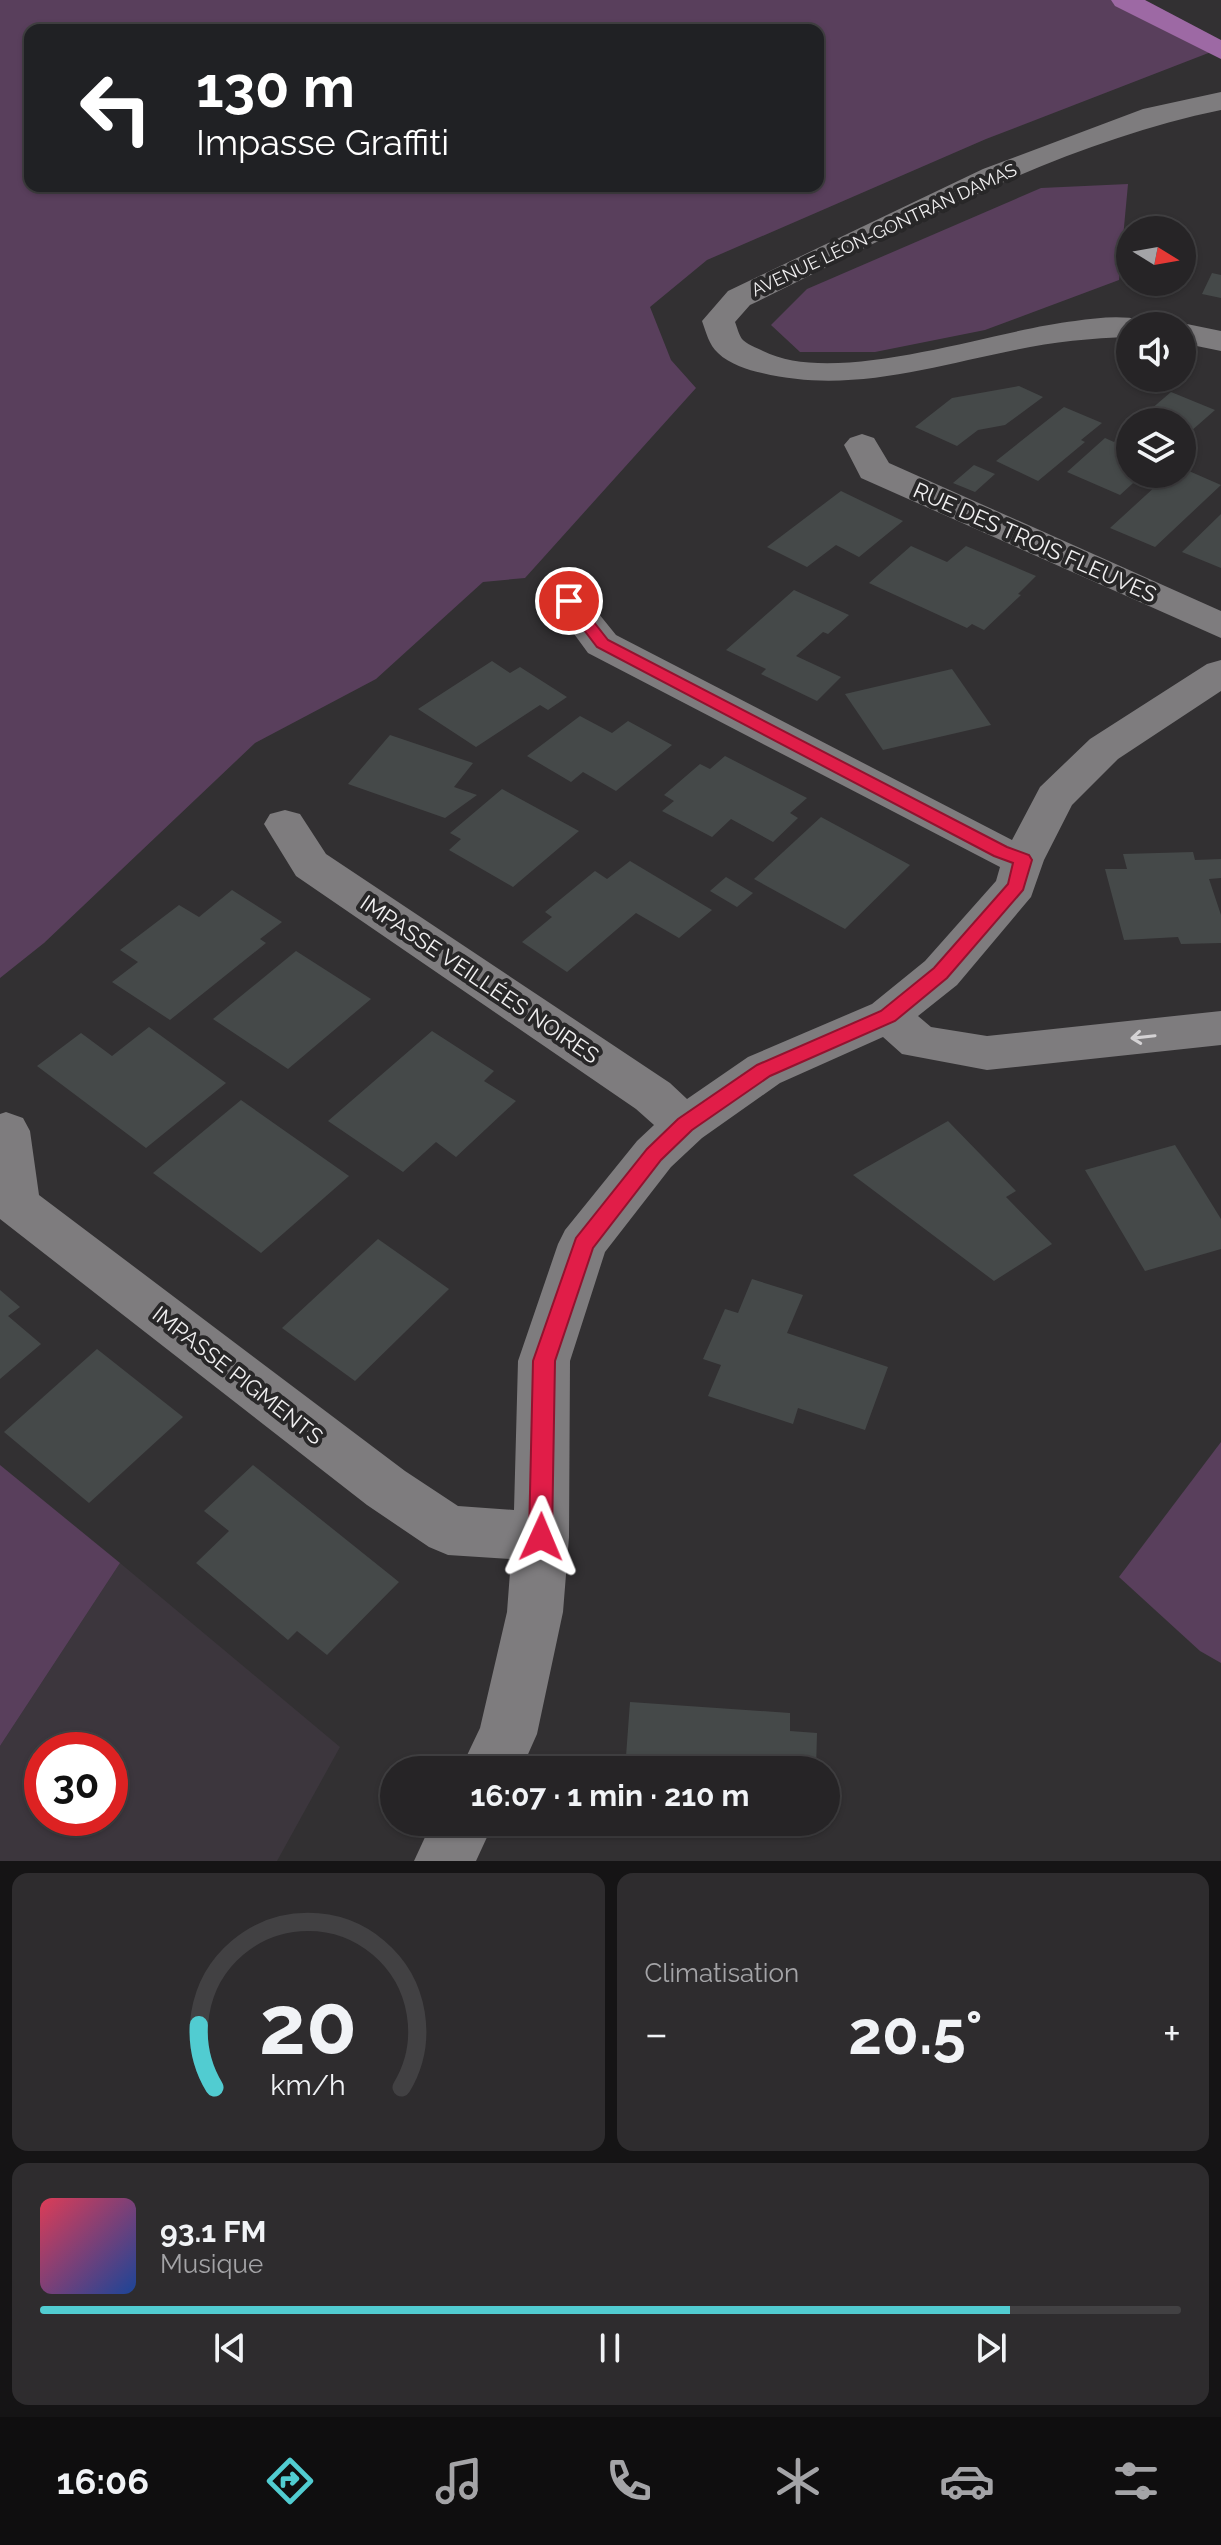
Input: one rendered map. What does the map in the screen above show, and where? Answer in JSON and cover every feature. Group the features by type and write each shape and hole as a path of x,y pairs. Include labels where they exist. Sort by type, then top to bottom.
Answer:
{"main road":[{"path":"1125,0 1221,51"},
{"path":"1162,0 1221,32"}],"street":[{"name":"AVENUE LÉON-GONTRAN DAMAS","path":"1153,115 1221,68"},
{"name":"AVENUE LÉON-GONTRAN DAMAS","path":"1116,328 1080,329 998,344 918,364 830,373 769,366 730,346 718,321 739,298 980,182 1153,115 1221,101"},
{"path":"1196,336 1221,341"},
{"name":"RUE DES TROIS FLEUVES","path":"862,445 874,470 1221,626"},
{"path":"569,601 602,644 1001,852 1023,860"},
{"path":"497,1756 508,1734 535,1612 541,1537 544,1361 583,1244 654,1154 685,1125 764,1070 888,1016 941,973 1016,886 1023,860 1055,797 1104,749 1221,673"},
{"name":"IMPASSE VEILLÉES NOIRES","path":"285,824 311,865 653,1096 685,1125"},
{"path":"888,1016 918,1042 987,1053 1221,1028"},
{"name":"IMPASSE PIGMENTS","path":"6,1131 16,1204 386,1488 448,1530 541,1537"},
{"path":"444,1861 457,1836"}],"shaded area":[{"path":"0,0 1112,0 1211,52 986,139 707,260 650,307 671,360 696,388 525,578 483,582 376,679 255,743 44,943 0,978"},
{"path":"1128,184 1125,216 1116,216 1116,281 985,330 875,352 800,352 771,325 807,289 1041,188"},
{"path":"1221,1442 1221,1663 1200,1651 1119,1577"},
{"path":"0,1465 120,1563 0,1746"},
{"path":"120,1563 340,1747 277,1861 0,1861 0,1746"}],"building":[{"path":"1212,273 1221,275 1221,298 1202,294"},
{"path":"1019,386 1043,397 1005,425 978,430 957,446 915,427 952,398"},
{"path":"1171,392 1215,410 1196,427 1196,408 1152,408"},
{"path":"1064,407 1102,423 1081,440 1085,442 1038,481 996,461"},
{"path":"1105,438 1116,440 1116,488 1128,488 1120,495 1067,472"},
{"path":"974,465 995,474 975,492 953,483"},
{"path":"1196,474 1221,485 1155,547 1110,528 1154,488 1196,488"},
{"path":"841,491 903,521 859,557 836,545 807,567 767,547"},
{"path":"1221,514 1221,568 1182,552"},
{"path":"911,546 947,562 966,546 1036,576 984,630 972,624 967,628 869,583"},
{"path":"794,590 849,615 828,634 823,632 796,656 841,677 817,701 761,674 766,669 726,650"},
{"path":"492,661 510,673 520,667 567,697 548,710 540,705 476,747 418,709"},
{"path":"952,669 991,725 883,750 845,694"},
{"path":"580,716 612,733 628,721 672,745 616,791 583,772 571,782 527,756"},
{"path":"390,735 473,763 454,787 477,795 445,818 348,784"},
{"path":"725,756 807,798 790,813 798,818 773,842 731,819 712,837 662,811 674,801 664,795 700,764 710,769"},
{"path":"502,789 579,831 513,887 449,850 461,839 450,833"},
{"path":"821,817 910,865 845,929 754,879"},
{"path":"1193,852 1195,860 1221,859 1221,878 1209,879 1221,915 1221,943 1181,944 1178,937 1124,940 1105,869 1127,869 1123,854"},
{"path":"630,861 712,910 679,938 636,913 567,972 522,942 552,917 545,912 595,871 607,879"},
{"path":"726,877 753,893 737,907 710,891"},
{"path":"232,890 282,922 260,939 266,943 170,1020 112,982 138,962 120,950 179,905 199,917"},
{"path":"296,951 371,999 288,1069 213,1019"},
{"path":"149,1027 226,1083 146,1148 37,1066 81,1033 112,1056"},
{"path":"432,1031 494,1071 484,1081 516,1101 456,1157 436,1142 403,1172 328,1121"},
{"path":"241,1100 349,1176 261,1253 153,1173"},
{"path":"948,1121 1016,1191 1006,1197 1052,1244 994,1281 853,1175"},
{"path":"1175,1145 1221,1219 1221,1249 1145,1271 1085,1170"},
{"path":"378,1239 449,1289 355,1381 282,1328"},
{"path":"752,1279 803,1295 787,1333 888,1367 865,1430 798,1408 793,1424 708,1396 721,1365 703,1359 725,1309 738,1313"},
{"path":"0,1290 20,1307 8,1316 41,1344 0,1379"},
{"path":"97,1349 183,1417 89,1503 4,1432"},
{"path":"253,1465 399,1582 327,1655 297,1631 288,1640 196,1563 229,1531 204,1511"},
{"path":"630,1702 790,1713 790,1731 817,1733 816,1756 626,1756"}],"route":[{"path":"541,1537 544,1361 583,1244 654,1154 685,1125 764,1070 888,1016 941,973 1016,886 1023,860 1001,852 602,644 569,601"}]}
